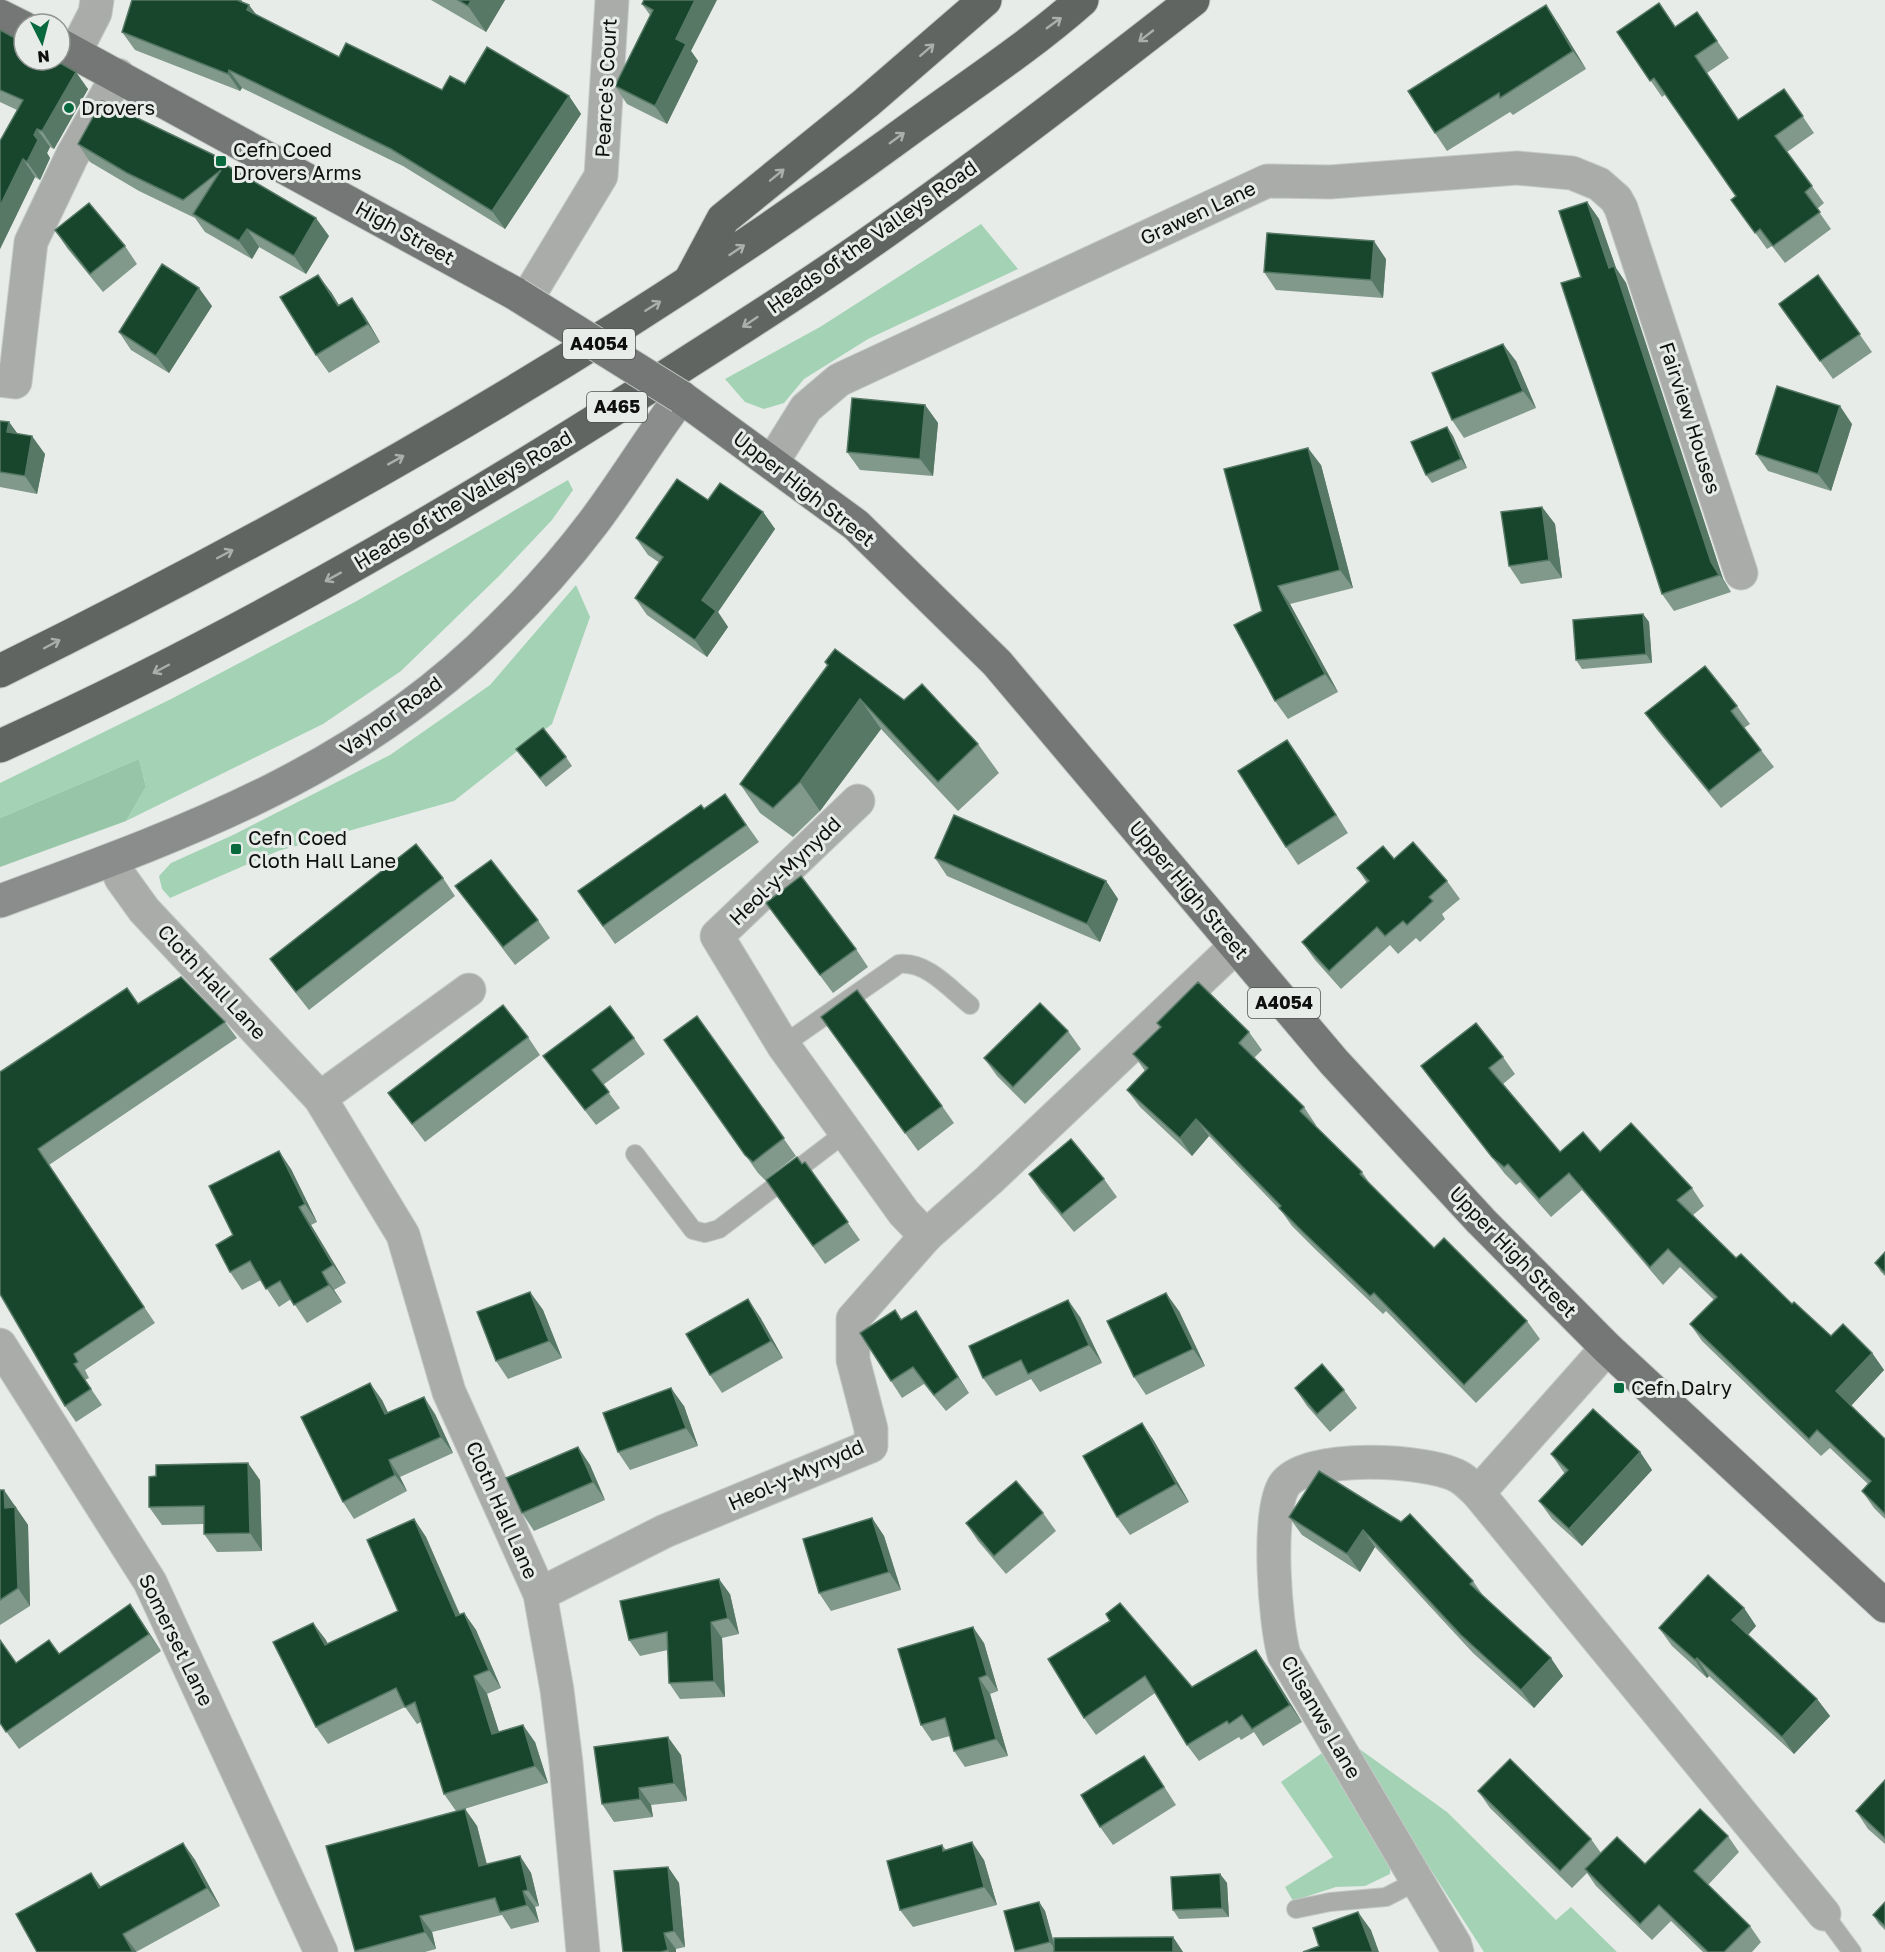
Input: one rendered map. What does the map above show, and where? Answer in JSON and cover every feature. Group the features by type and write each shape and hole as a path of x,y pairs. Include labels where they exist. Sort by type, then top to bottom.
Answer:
{"highway":[{"path":"689,283 723,219 866,103 985,0"},
{"path":"0,671 239,547 493,406 689,283 841,179 1082,0"},
{"name":"Heads of the Valleys Road","path":"0,746 112,695 323,583 535,459 729,336 892,228 1193,0"}],"main road":[{"name":"High Street","path":"72,50 527,291 680,402"},
{"name":"Upper High Street","path":"680,402 773,461 856,525 997,663 1357,1087 1481,1221 1607,1347 1885,1606"}],"street":[{"path":"72,43 95,14 98,0"},
{"name":"Pearce's Court","path":"527,291 601,176 612,0"},
{"path":"8,381 31,242 72,156 118,75"},
{"name":"Grawen Lane","path":"773,461 806,408 839,380 1267,181 1330,182 1517,168 1572,173 1599,184 1616,199 1640,262"},
{"name":"Fairview Houses","path":"1640,262 1741,573"},
{"name":"Vaynor Road","path":"0,901 113,860 232,812 321,765 390,722 500,629 544,581 593,524 680,402"},
{"name":"Heol-y-Mynydd","path":"858,801 717,936 783,1045 903,1213 926,1236"},
{"name":"Cloth Hall Lane","path":"113,860 121,878 144,910 320,1098 403,1235 449,1392 540,1594 557,1690 566,1763 582,1952"},
{"name":"Heol-y-Mynydd","path":"540,1594 665,1531 871,1446 871,1429 853,1360 853,1319 926,1236 989,1180 1236,946"},
{"path":"320,1098 469,990"},
{"name":"Somerset Lane","path":"0,1345 150,1582 321,1952"},
{"path":"1478,1493 1607,1347"},
{"name":"Cilsanws Lane","path":"1457,1952 1284,1655 1277,1631 1275,1557 1279,1504 1283,1488 1296,1473 1346,1462 1428,1468 1460,1477 1478,1493 1824,1914"}],"lane":[{"path":"783,1045 899,964 909,963 924,968 970,1005"},
{"path":"635,1154 693,1230 705,1233 719,1229 845,1133"},
{"path":"1296,1909 1330,1902 1386,1897 1417,1881"},
{"path":"1824,1914 1852,1952"}],"green space":[{"path":"981,224 1018,269 868,339 804,379 784,403 764,409 745,402 725,379 820,327"},
{"path":"568,480 573,490 552,520 499,576 401,671 323,724 126,821 146,787 139,759 0,818 0,783 171,699 355,602"},
{"path":"576,585 590,617 552,724 454,801 278,851 170,898 162,889 159,876 171,863 233,835 390,755 490,685"},
{"path":"139,759 146,787 126,821 0,867 0,818"},
{"path":"1347,1740 1447,1812 1556,1920 1571,1907 1617,1952 1484,1952"},
{"path":"1325,1751 1391,1858 1390,1874 1365,1886 1336,1887 1293,1901 1285,1887 1333,1857 1281,1782"}],"building":[{"path":"132,0 237,0 249,5 247,10 339,57 346,43 442,90 450,76 465,84 487,47 569,96 492,211 391,149 229,70 228,74 122,32"},
{"path":"458,0 471,0 468,6"},
{"path":"644,0 695,0 676,39 686,44 655,106 615,86 653,10 642,4"},
{"path":"1659,3 1675,27 1697,12 1717,41 1695,56 1738,120 1784,89 1803,116 1775,136 1812,186 1805,192 1820,212 1773,246 1760,229 1755,233 1731,200 1736,196 1654,78 1650,81 1617,32"},
{"path":"1546,5 1573,51 1500,98 1499,93 1435,133 1408,91"},
{"path":"0,30 12,36 12,72 72,72 72,70 76,72 42,131 37,129 34,135 38,140 27,162 23,159 0,206 0,141 23,100 0,90"},
{"path":"102,101 216,156 214,158 316,218 294,256 247,229 239,241 193,214 221,170 183,200 127,173 78,144"},
{"path":"1587,202 1609,268 1614,266 1711,562 1719,575 1662,594 1561,283 1581,277 1559,211"},
{"path":"89,203 125,246 90,274 55,230"},
{"path":"1267,233 1374,241 1371,280 1264,272"},
{"path":"162,264 199,288 156,356 119,332"},
{"path":"318,275 338,306 352,298 368,324 316,355 280,297"},
{"path":"1818,275 1860,334 1820,361 1779,304"},
{"path":"1503,344 1523,391 1452,420 1432,373"},
{"path":"1777,386 1840,406 1818,474 1756,454"},
{"path":"852,398 925,405 920,459 847,452"},
{"path":"0,421 9,422 7,432 32,436 25,476 0,472"},
{"path":"1447,427 1461,459 1426,475 1411,442"},
{"path":"1308,448 1340,570 1278,586 1325,674 1275,701 1234,625 1262,611 1224,469"},
{"path":"677,479 708,500 720,483 763,512 702,600 716,611 695,640 635,598 663,557 636,538"},
{"path":"1542,507 1549,560 1509,566 1501,512"},
{"path":"1643,614 1646,654 1576,660 1573,620"},
{"path":"835,649 904,700 922,684 978,744 938,782 860,699 800,782 773,808 740,784 828,665 825,662"},
{"path":"1705,666 1737,706 1731,711 1761,750 1709,791 1645,713"},
{"path":"543,728 566,757 540,778 516,749"},
{"path":"1287,740 1336,815 1286,847 1238,771"},
{"path":"725,794 746,825 603,926 578,891 701,805 704,809"},
{"path":"954,815 1106,881 1087,924 935,858"},
{"path":"1413,842 1447,881 1429,897 1433,901 1407,925 1403,921 1385,936 1377,927 1329,971 1302,942 1369,881 1357,868 1383,846 1394,859"},
{"path":"416,844 443,878 296,992 270,959"},
{"path":"491,860 538,920 503,947 455,886"},
{"path":"801,876 856,949 820,975 766,903"},
{"path":"181,977 225,1022 38,1149 144,1307 74,1354 78,1362 74,1364 91,1389 65,1406 0,1294 0,1072 127,988 138,1004"},
{"path":"1198,982 1249,1032 1239,1043 1304,1107 1300,1111 1362,1172 1360,1174 1434,1248 1444,1238 1527,1321 1464,1385 1374,1293 1370,1296 1303,1232 1279,1208 1281,1206 1196,1119 1180,1138 1127,1090 1148,1068 1133,1054 1161,1027 1157,1023"},
{"path":"857,990 942,1106 905,1133 821,1017"},
{"path":"1040,1003 1068,1031 1013,1087 984,1058"},
{"path":"503,1005 528,1037 412,1124 388,1093"},
{"path":"610,1006 634,1038 592,1070 609,1092 585,1110 543,1056"},
{"path":"697,1016 784,1138 753,1162 745,1155 664,1040"},
{"path":"1476,1023 1503,1057 1489,1068 1560,1152 1583,1132 1600,1152 1631,1123 1692,1188 1677,1200 1736,1258 1741,1254 1792,1304 1794,1302 1831,1336 1843,1324 1872,1353 1836,1391 1885,1439 1885,1514 1862,1491 1871,1481 1817,1430 1809,1439 1690,1324 1717,1297 1668,1249 1650,1267 1569,1173 1539,1199 1508,1164 1504,1167 1492,1157 1421,1066"},
{"path":"1071,1139 1104,1179 1062,1214 1029,1174"},
{"path":"279,1151 305,1204 299,1207 333,1265 322,1272 329,1285 294,1305 280,1281 266,1289 250,1261 230,1272 216,1245 233,1235 209,1186"},
{"path":"797,1157 802,1164 805,1162 848,1222 813,1246 766,1180"},
{"path":"1885,1252 1885,1273 1875,1263"},
{"path":"530,1292 549,1341 496,1361 477,1312"},
{"path":"1166,1293 1193,1349 1134,1377 1107,1321"},
{"path":"748,1299 771,1341 710,1375 686,1334"},
{"path":"1068,1300 1089,1345 1028,1374 1021,1360 983,1378 969,1346"},
{"path":"895,1310 901,1320 916,1311 958,1377 934,1395 913,1367 891,1381 860,1333"},
{"path":"1322,1364 1344,1390 1317,1414 1295,1388"},
{"path":"370,1383 385,1414 424,1397 441,1437 389,1460 395,1475 343,1502 301,1417"},
{"path":"671,1388 686,1428 618,1452 603,1413"},
{"path":"1593,1409 1640,1452 1569,1529 1539,1501 1568,1470 1551,1454"},
{"path":"1142,1423 1176,1484 1117,1517 1083,1456"},
{"path":"578,1447 593,1482 522,1513 506,1478"},
{"path":"248,1463 250,1533 204,1534 204,1506 149,1507 149,1477 156,1476 156,1465"},
{"path":"1319,1471 1401,1522 1410,1514 1473,1581 1470,1584 1551,1658 1521,1690 1461,1635 1363,1530 1347,1554 1289,1517"},
{"path":"1016,1481 1043,1513 994,1556 966,1523"},
{"path":"0,1490 4,1490 5,1508 15,1507 18,1588 0,1600"},
{"path":"872,1518 889,1572 819,1593 803,1539"},
{"path":"414,1519 456,1616 464,1613 489,1670 474,1676 492,1734 523,1725 535,1766 444,1794 415,1702 405,1707 396,1688 316,1727 273,1642 313,1623 325,1645 398,1611 367,1540"},
{"path":"1708,1575 1744,1608 1732,1620 1817,1699 1782,1737 1697,1658 1695,1660 1659,1628"},
{"path":"719,1579 728,1618 711,1622 714,1681 669,1683 667,1632 629,1640 620,1601"},
{"path":"1120,1603 1192,1687 1256,1650 1290,1705 1252,1729 1242,1715 1229,1724 1227,1721 1187,1745 1145,1676 1084,1718 1048,1659 1110,1621 1106,1614"},
{"path":"130,1604 149,1634 6,1732 0,1723 0,1640 16,1663 49,1640 59,1654"},
{"path":"973,1627 987,1675 979,1678 996,1739 954,1751 945,1718 921,1725 898,1649"},
{"path":"668,1737 674,1783 639,1788 640,1799 602,1804 594,1747"},
{"path":"1144,1756 1164,1787 1100,1827 1081,1795"},
{"path":"1510,1759 1591,1839 1560,1871 1478,1791"},
{"path":"1885,1780 1885,1838 1856,1811"},
{"path":"465,1809 479,1866 520,1856 528,1890 523,1891 527,1905 500,1912 495,1898 420,1916 425,1932 355,1951 326,1846"},
{"path":"1700,1809 1728,1836 1694,1871 1750,1926 1724,1952 1708,1952 1659,1905 1640,1924 1585,1869 1617,1837 1645,1864"},
{"path":"972,1842 984,1887 900,1910 887,1861 942,1845 943,1851"},
{"path":"183,1843 207,1888 123,1934 133,1952 37,1952 16,1914 91,1873 99,1888"},
{"path":"668,1867 674,1931 664,1933 668,1950 623,1952 614,1871"},
{"path":"1220,1874 1222,1908 1173,1910 1171,1877"},
{"path":"1039,1902 1050,1942 1015,1951 1004,1911"},
{"path":"1885,1902 1885,1926 1873,1915"},
{"path":"1358,1912 1373,1952 1303,1952 1319,1946 1313,1928"},
{"path":"1173,1937 1173,1952 1054,1952 1054,1938"}],"place":[{"name":"Drovers","path":"69,108"},
{"name":"Cefn Coed Drovers Arms","path":"221,161"},
{"name":"Cefn Coed Cloth Hall Lane","path":"236,849"},
{"name":"Cefn Dalry","path":"1619,1388"}]}
